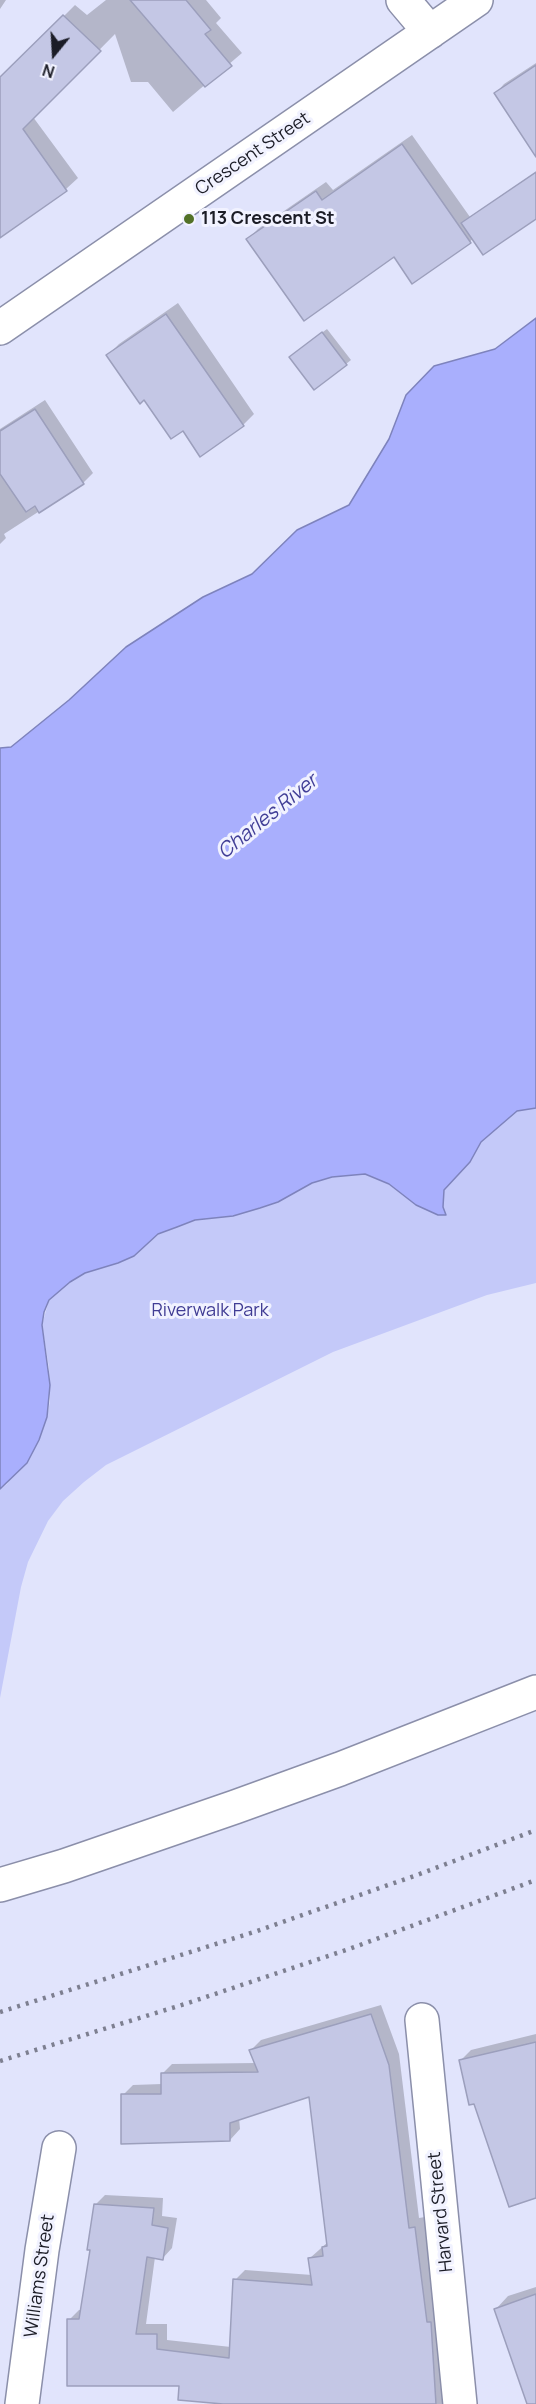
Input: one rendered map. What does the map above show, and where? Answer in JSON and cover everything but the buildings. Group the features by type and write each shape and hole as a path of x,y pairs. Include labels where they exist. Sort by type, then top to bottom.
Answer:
{"street":[{"path":"403,0 430,32"},
{"name":"Crescent Street","path":"0,328 476,0"},
{"path":"0,1885 84,1859 340,1769 536,1692"},
{"name":"Harvard Street","path":"422,2020 460,2404"},
{"name":"Williams Street","path":"22,2404 42,2250 59,2148"}],"green space":[{"name":"Riverwalk Park","path":"536,1108 536,1283 487,1295 333,1352 106,1465 84,1482 63,1501 48,1521 28,1562 21,1587 0,1698 0,1489 7,1484 47,1417 50,1401 49,1368 42,1325 49,1300 70,1282 85,1273 134,1256 159,1234 195,1220 233,1216 260,1208 278,1202 312,1183 332,1177 364,1174 389,1184 416,1205 438,1215 446,1215 443,1207 444,1190 470,1162 481,1142 517,1111"}],"water":[{"name":"Charles River","path":"536,318 536,1108 517,1111 481,1142 470,1162 444,1190 443,1207 446,1215 438,1215 416,1205 389,1184 365,1174 332,1177 312,1183 278,1202 260,1208 233,1216 195,1220 158,1234 134,1256 85,1273 70,1282 49,1300 44,1312 42,1325 50,1385 47,1417 39,1440 27,1463 0,1489 0,748 11,747 69,700 126,647 203,597 252,574 297,530 349,505 389,439 406,395 434,366 495,349"}],"railway":[{"path":"0,2012 254,1932 417,1875 536,1830"},
{"path":"0,2061 185,2004 349,1949 536,1880"}],"place":[{"name":"113 Crescent St","path":"189,219"}]}
